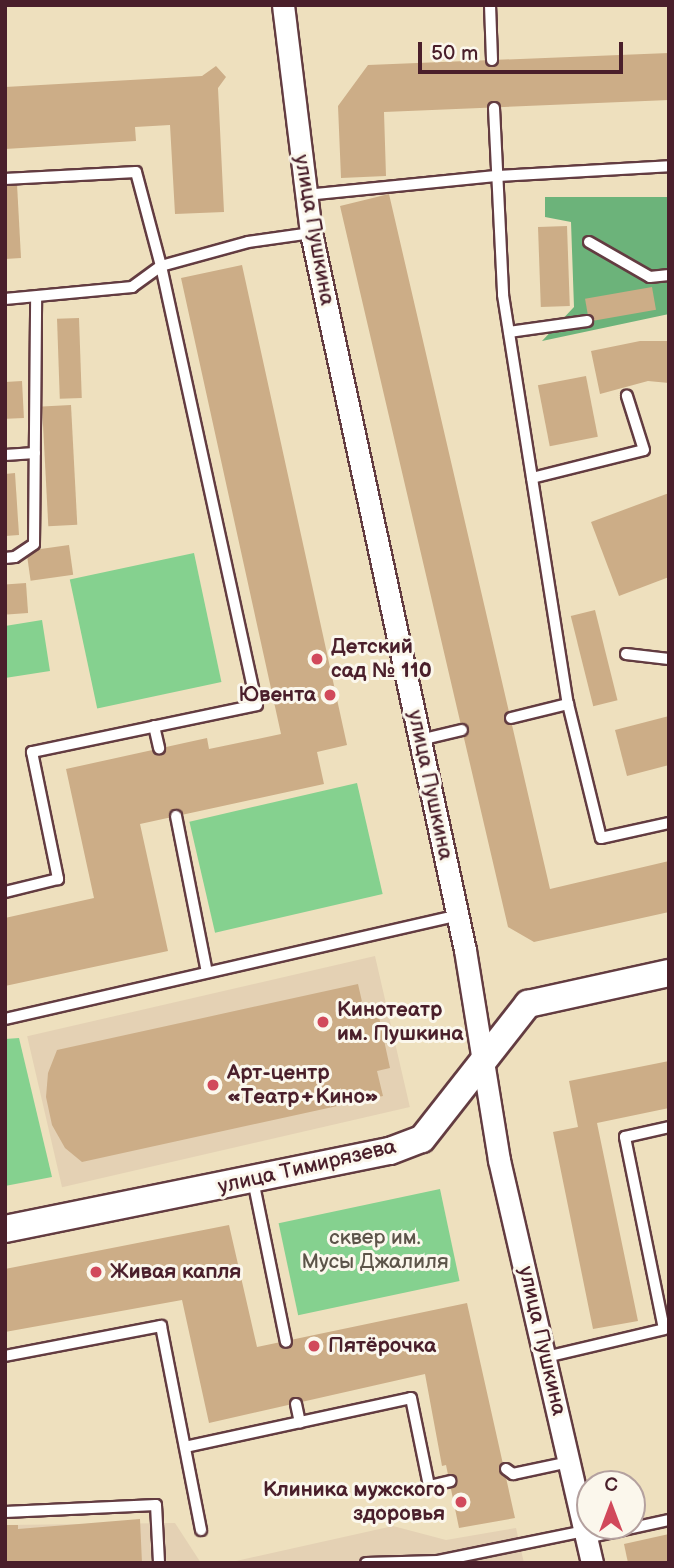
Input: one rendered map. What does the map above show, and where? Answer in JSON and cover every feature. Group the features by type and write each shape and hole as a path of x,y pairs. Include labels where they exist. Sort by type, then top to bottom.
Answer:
{"street":[{"name":"улица Пушкина","path":"283,5 311,233 458,915 499,1160 576,1494"},
{"name":"улица Тимирязева","path":"5,1229 390,1151 422,1139 484,1064 528,1004 669,973"},
{"name":"улица Пушкина","path":"586,1540 592,1563"}],"lane":[{"path":"490,5 492,60"},
{"path":"495,108 509,332 568,704 601,838 669,822"},
{"path":"306,195 498,176 669,166"},
{"path":"5,179 136,172 161,266 257,705 32,752 58,879 5,892"},
{"path":"5,299 132,287 161,266 248,243 311,233"},
{"path":"589,242 650,276 669,275"},
{"path":"5,558 15,557 34,544 36,298"},
{"path":"509,332 587,321"},
{"path":"532,478 644,450 627,396"},
{"path":"5,455 35,453"},
{"path":"626,654 669,659"},
{"path":"511,718 568,704"},
{"path":"154,726 159,748"},
{"path":"420,740 462,730"},
{"path":"176,816 207,972"},
{"path":"5,1019 458,915"},
{"path":"546,1357 664,1329 625,1137 669,1127"},
{"path":"253,1180 286,1342"},
{"path":"5,1356 160,1326 201,1530"},
{"path":"185,1447 411,1398 429,1486 450,1481"},
{"path":"296,1404 300,1423"},
{"path":"506,1469 513,1474 569,1462"},
{"path":"5,1512 156,1505 159,1563"},
{"path":"646,1524 669,1520"},
{"path":"366,1563 438,1561 576,1536"}],"shaded area":[{"name":"Арт-центр «Театр+Кино»","path":"375,956 410,1107 62,1187 27,1036"},
{"path":"175,1523 201,1563 5,1563 5,1525"},
{"path":"393,1526 446,1540 516,1528 524,1563 227,1563"}],"green space":[{"path":"545,197 669,197 669,314 542,341 574,307 571,222 545,217"},
{"path":"194,553 221,682 97,709 70,579"},
{"path":"42,620 50,671 5,678 5,626"},
{"path":"357,783 383,894 215,933 189,822"},
{"path":"19,1038 52,1177 5,1186 5,1039"},
{"name":"сквер им. Мусы Джалиля","path":"440,1189 460,1281 298,1315 279,1223"}],"building":[{"path":"669,53 669,100 384,112 386,176 341,178 338,106 368,65"},
{"path":"216,66 226,77 218,88 224,212 175,214 170,125 135,127 136,141 5,149 5,87 202,76"},
{"path":"17,184 21,258 5,259 5,185"},
{"path":"389,194 550,889 669,861 669,912 534,942 508,927 340,206"},
{"path":"567,226 570,306 541,307 538,227"},
{"path":"242,265 347,745 317,752 324,784 140,824 168,951 5,986 5,918 94,898 66,769 207,738 209,749 281,734 181,278"},
{"path":"652,287 656,310 589,321 585,299"},
{"path":"79,318 82,398 60,399 57,319"},
{"path":"640,341 669,341 669,383 648,381 600,394 591,351"},
{"path":"586,376 598,437 550,446 538,385"},
{"path":"22,381 24,418 7,419 5,382"},
{"path":"71,405 77,525 48,526 42,407"},
{"path":"15,473 19,535 5,536 5,474"},
{"path":"669,493 669,577 619,596 591,522"},
{"path":"69,545 73,575 31,581 26,551"},
{"path":"26,583 28,613 7,614 5,584"},
{"path":"595,610 617,700 593,706 571,616"},
{"path":"669,716 669,765 627,776 615,730"},
{"name":"Арт-центр «Театр+Кино»","path":"358,984 363,1006 376,1003 390,1068 377,1071 383,1096 82,1162 65,1148 52,1125 46,1097 48,1073 57,1050"},
{"path":"669,1061 669,1108 597,1123 638,1321 593,1329 553,1132 578,1127 569,1081"},
{"path":"229,1225 257,1347 467,1303 515,1518 459,1528 446,1465 442,1466 425,1374 209,1423 182,1300 5,1332 5,1269"},
{"path":"140,1519 142,1563 5,1563 5,1525 18,1525 18,1529"},
{"path":"669,1534 669,1563 628,1563 624,1544"}],"place":[{"name":"Детский сад № 110","path":"317,659"},
{"name":"Ювента","path":"330,695"},
{"name":"Кинотеатр им. Пушкина","path":"323,1022"},
{"name":"Арт-центр «Театр+Кино»","path":"213,1085"},
{"name":"Живая капля","path":"96,1272"},
{"name":"Пятёрочка","path":"314,1346"},
{"name":"Клиника мужского здоровья","path":"461,1502"}]}
